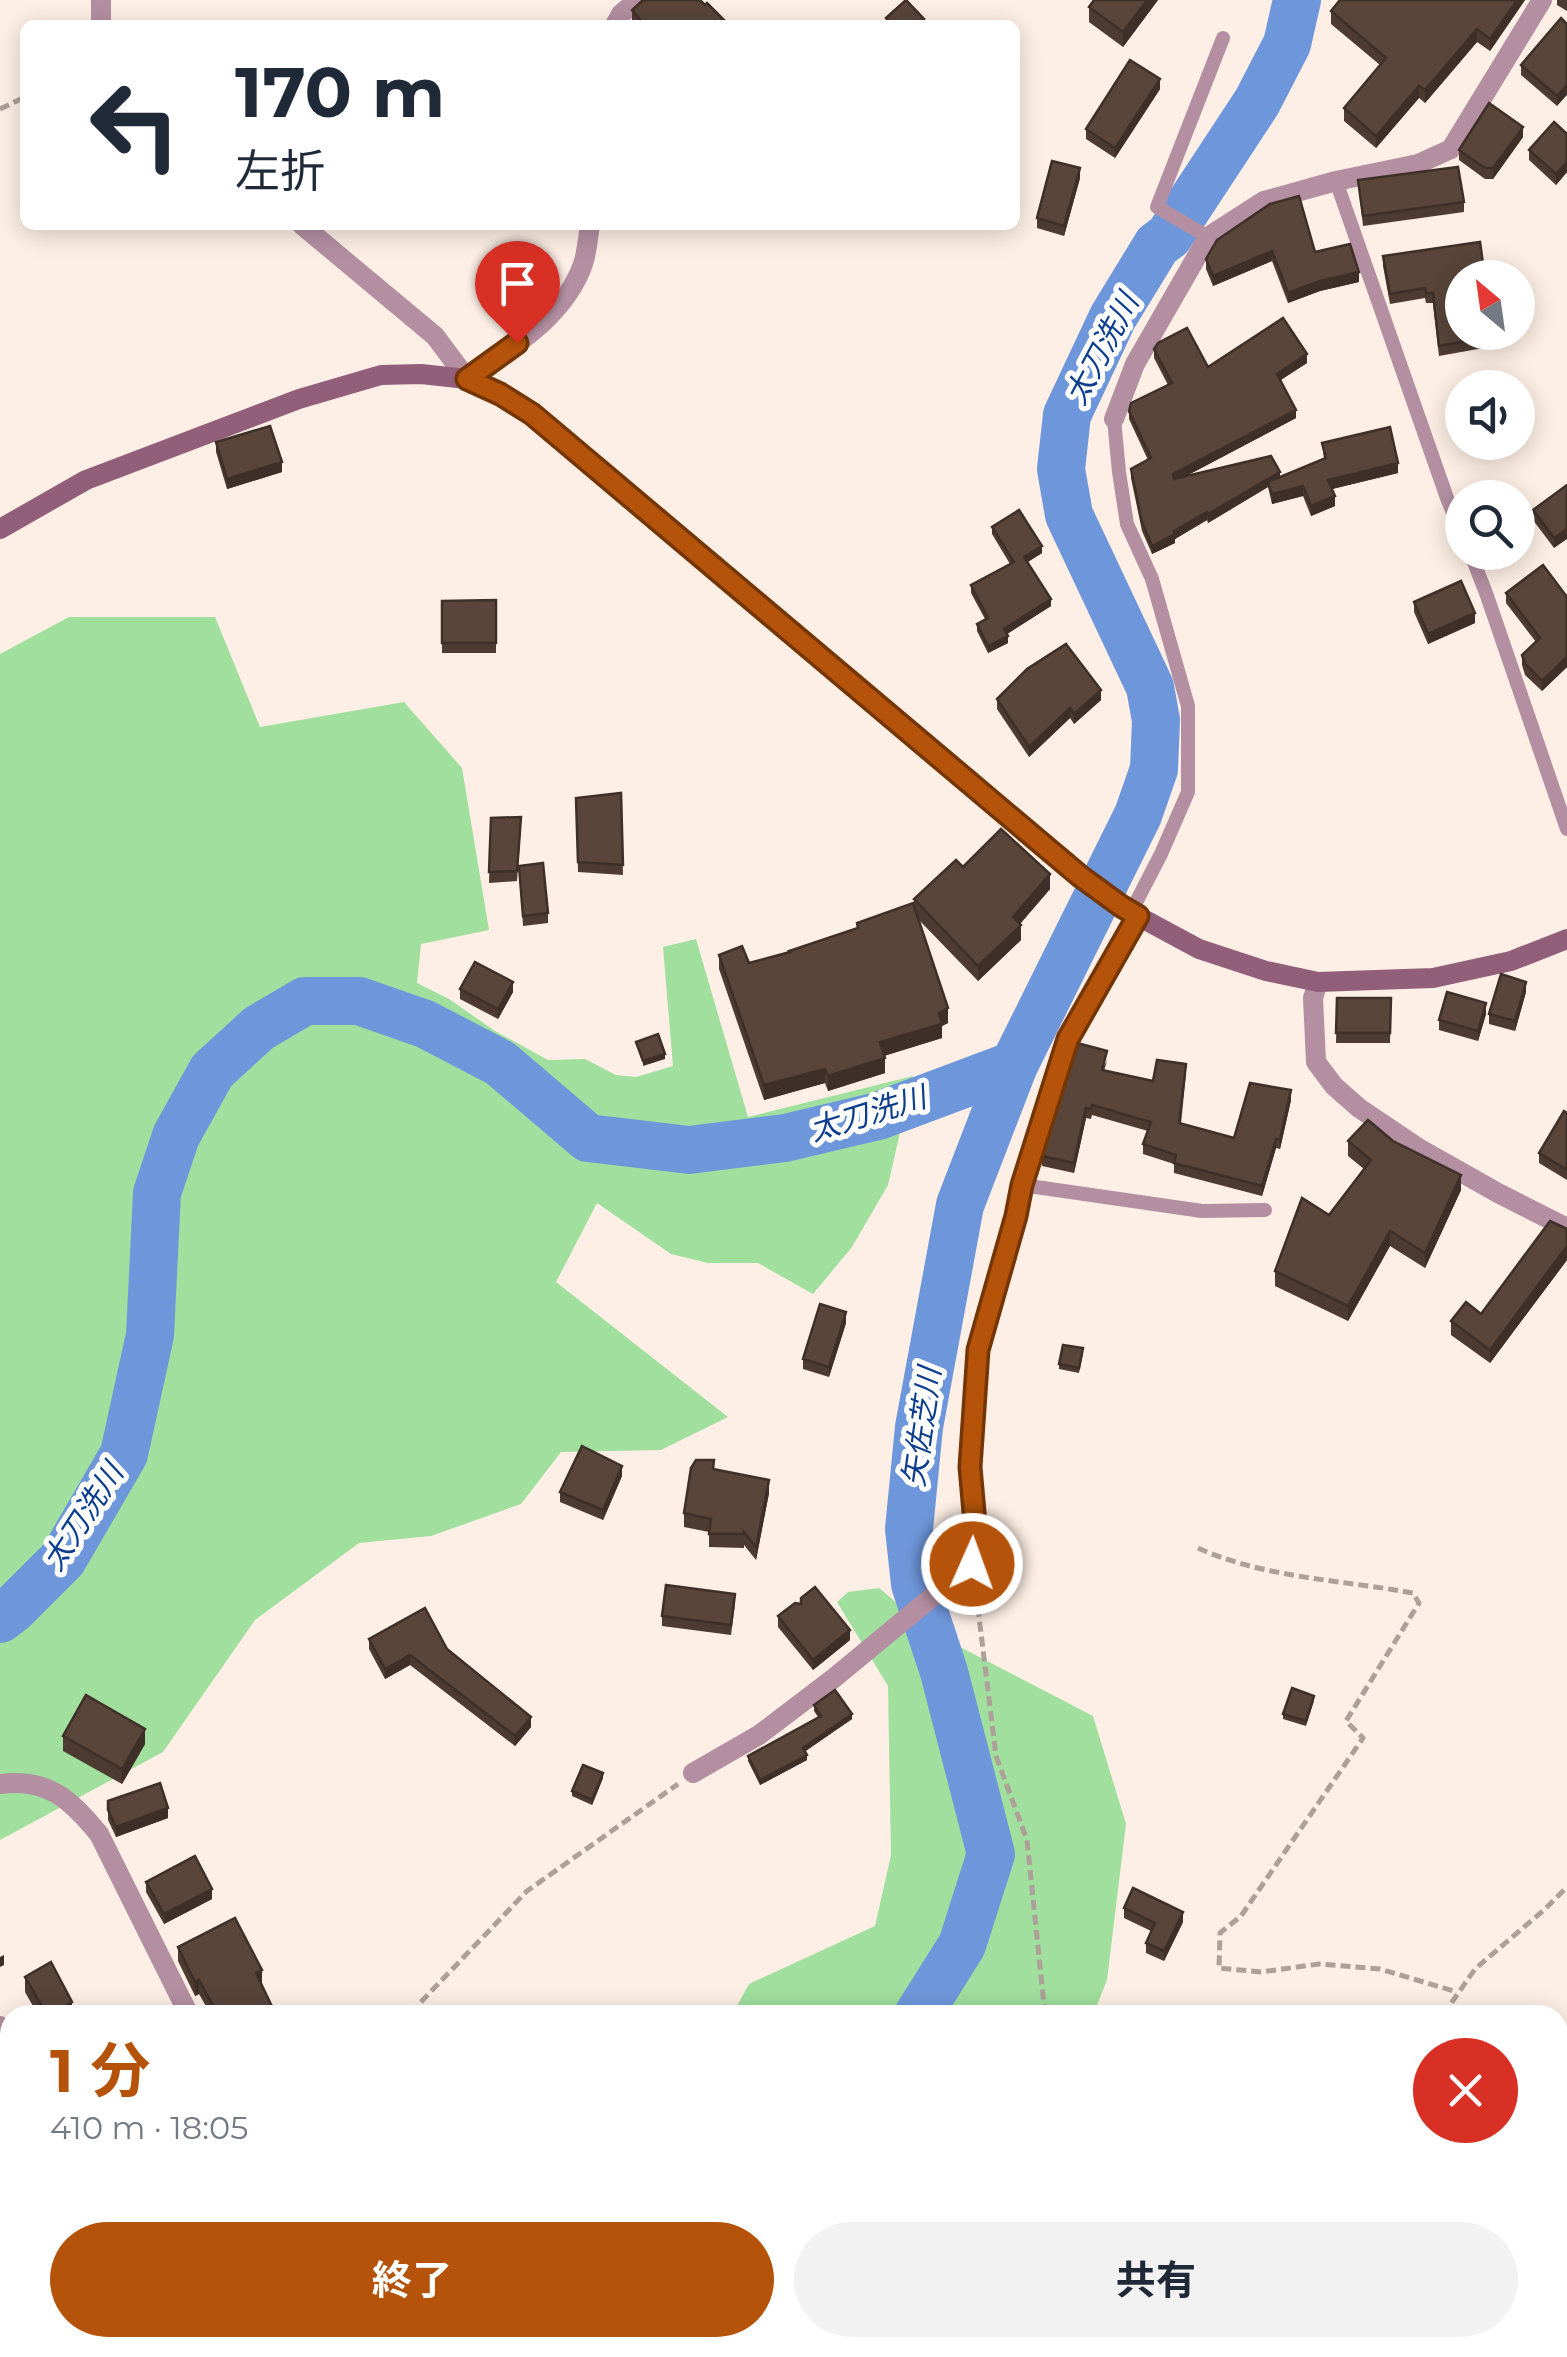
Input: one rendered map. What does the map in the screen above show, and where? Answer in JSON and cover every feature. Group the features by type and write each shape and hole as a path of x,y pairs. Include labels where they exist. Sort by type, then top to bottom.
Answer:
{"street":[{"path":"618,20 638,0"},
{"path":"1114,420 1136,364 1208,237 1264,201 1418,164 1451,148 1542,0"},
{"path":"308,230 435,336 467,379"},
{"path":"467,379 542,325 568,294 583,264 589,230"},
{"path":"0,529 86,480 299,399 380,374 467,379 532,414 1080,876 1130,912 1199,949 1266,971 1318,982 1433,978 1511,961 1567,939"},
{"path":"693,1773 759,1735 972,1564 976,1535 970,1467 978,1350 1022,1185 1068,1039 1130,912"},
{"path":"1318,982 1314,998 1316,1062 1334,1086 1358,1108 1420,1149 1567,1228"},
{"path":"0,1784 44,1786 78,1808 98,1834 184,2005"}],"lane":[{"path":"1208,237 1157,207 1223,38"},
{"path":"1336,181 1445,492"},
{"path":"1114,420 1127,524 1152,578 1188,706 1188,792 1130,912"},
{"path":"1477,570 1567,829"},
{"path":"1022,1185 1202,1210 1265,1210"}],"path":[{"path":"1198,1548 1218,1558 1307,1578 1413,1594 1419,1603 1346,1721 1363,1738 1241,1916 1220,1933 1219,1968 1261,1972 1318,1964 1380,1970 1457,1992"},
{"path":"972,1564 996,1756 1028,1840 1044,2005"},
{"path":"419,2005 527,1891 693,1773"},
{"path":"1449,2005 1475,1969 1567,1887"}],"green space":[{"path":"69,617 215,617 260,727 404,702 462,768 489,930 421,944 417,983 548,1060 585,1059 616,1075 636,1077 673,1066 663,947 696,939 748,1117 913,1076 888,1185 852,1247 813,1294 758,1263 708,1263 671,1254 597,1203 556,1282 728,1417 661,1450 561,1452 521,1504 431,1536 359,1543 255,1620 163,1752 0,1840 0,654"},
{"path":"879,1588 933,1633 1093,1716 1126,1824 1107,1980 1097,2005 737,2005 749,1984 875,1926 891,1855 888,1686 837,1602 848,1592"}],"building":[{"path":"643,0 700,0 724,20 641,20 632,10"},
{"path":"906,0 924,19 887,20"},
{"path":"1094,0 1147,0 1123,32 1089,7"},
{"path":"1340,0 1517,0 1490,39 1477,29 1425,90 1419,86 1376,136 1344,108 1386,58 1331,11"},
{"path":"1561,18 1567,24 1567,85 1557,96 1521,65"},
{"path":"1130,60 1160,79 1115,148 1086,129"},
{"path":"1489,103 1523,127 1493,168 1485,168 1459,150"},
{"path":"1554,122 1567,134 1567,162 1556,174 1529,150"},
{"path":"1052,161 1080,168 1064,226 1037,218"},
{"path":"1458,167 1464,202 1363,216 1358,180"},
{"path":"1299,196 1315,252 1350,244 1359,272 1288,293 1272,251 1213,276 1206,259 1217,240 1270,204"},
{"path":"1480,242 1482,260 1445,260 1445,345 1439,346 1433,293 1426,293 1425,288 1390,294 1383,256"},
{"path":"1283,318 1307,354 1277,374 1296,410 1173,474 1174,479 1271,456 1280,472 1152,546 1142,522 1131,469 1151,458 1129,411 1131,403 1172,383 1154,349 1187,328 1208,367"},
{"path":"270,426 282,462 227,479 216,442"},
{"path":"1390,427 1398,463 1328,480 1335,496 1311,506 1303,486 1272,494 1268,482 1326,458 1322,443"},
{"path":"1567,485 1567,529 1554,538 1535,509"},
{"path":"1019,510 1042,546 1024,557 1051,599 1004,629 1008,636 988,646 977,624 988,618 971,585 1014,562 992,527"},
{"path":"1543,565 1567,597 1567,657 1542,681 1525,664 1522,655 1540,638 1506,593"},
{"path":"1461,581 1475,613 1428,634 1414,602"},
{"path":"496,600 496,643 442,643 442,601"},
{"path":"1066,644 1101,690 1074,714 1070,708 1029,747 997,699 1027,669"},
{"path":"621,793 623,865 578,862 576,798"},
{"path":"521,817 517,871 489,872 491,818"},
{"path":"1001,829 1050,874 1013,917 1021,925 978,966 914,899 956,860 963,867"},
{"path":"543,863 548,913 523,916 519,866"},
{"path":"913,903 948,1008 939,1013 942,1024 880,1042 885,1058 828,1076 825,1069 764,1085 719,955 742,946 749,963 858,928 857,923"},
{"path":"475,962 513,982 498,1009 460,989"},
{"path":"1501,974 1526,982 1515,1021 1489,1014"},
{"path":"1447,992 1486,1003 1478,1031 1439,1020"},
{"path":"1337,998 1391,998 1390,1033 1336,1033"},
{"path":"658,1034 665,1054 643,1061 636,1042"},
{"path":"1077,1043 1107,1051 1102,1070 1153,1081 1157,1060 1186,1064 1179,1123 1234,1138 1250,1083 1291,1090 1280,1139 1276,1139 1262,1186 1174,1163 1176,1155 1143,1144 1151,1122 1092,1105 1091,1109 1086,1108 1074,1163 1042,1156"},
{"path":"1564,1111 1567,1113 1567,1170 1539,1153"},
{"path":"1368,1120 1393,1141 1461,1175 1425,1253 1390,1231 1348,1306 1275,1271 1302,1198 1329,1215 1371,1160 1348,1141"},
{"path":"1550,1221 1567,1229 1567,1246 1490,1350 1451,1321 1466,1302 1481,1314"},
{"path":"820,1304 846,1312 829,1367 803,1359"},
{"path":"1063,1345 1083,1348 1079,1368 1059,1364"},
{"path":"582,1446 622,1466 603,1510 560,1492"},
{"path":"696,1460 714,1460 713,1469 769,1480 756,1547 744,1532 709,1534 711,1519 684,1513 691,1468"},
{"path":"666,1585 735,1594 731,1625 662,1616"},
{"path":"815,1587 850,1630 813,1660 778,1616 795,1603 801,1604 801,1598"},
{"path":"425,1608 447,1649 531,1717 515,1736 410,1655 385,1669 369,1639"},
{"path":"1292,1688 1314,1696 1306,1721 1283,1714"},
{"path":"835,1690 852,1714 803,1748 807,1755 760,1780 748,1756 821,1716 814,1705"},
{"path":"86,1695 145,1729 122,1769 63,1736"},
{"path":"583,1765 603,1773 592,1800 572,1791"},
{"path":"160,1783 168,1808 116,1827 108,1801"},
{"path":"195,1856 212,1889 164,1914 146,1882"},
{"path":"1133,1888 1183,1912 1164,1951 1146,1943 1155,1923 1124,1908"},
{"path":"235,1918 262,1970 256,1973 271,2005 213,2005 199,1980 195,1982 178,1947"},
{"path":"51,1962 72,2002 41,2005 25,1977"}],"waterway":[{"name":"太刀洗川","path":"924,2005 962,1945 991,1854 944,1672 915,1584 909,1529 919,1427 960,1205 1014,1065 1138,815 1154,769 1156,720 1150,687 1069,515 1061,469 1067,415 1113,317 1157,245 1169,236 1257,102 1287,44 1297,0"},
{"name":"太刀洗川","path":"0,1619 63,1559 124,1454 150,1335 157,1193 176,1136 212,1071 259,1028 305,1001 359,1001 425,1024 500,1063 588,1138 689,1150 785,1138 878,1116 1014,1065"}],"route":[{"path":"517,343 467,379 532,414 1080,876 1138,916 1068,1039 1022,1185 978,1350 970,1467 976,1535 972,1564"}],"water label":[{"name":"矢佐芝川","path":"922,1427"}]}
